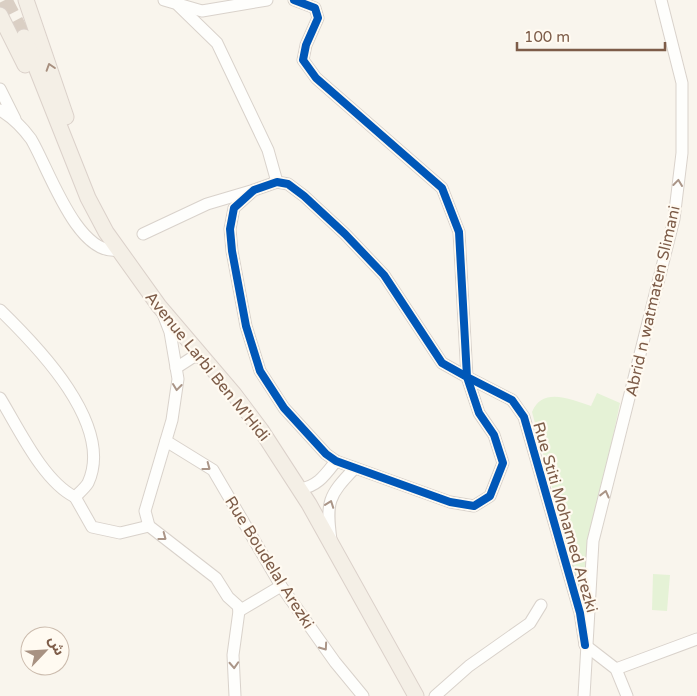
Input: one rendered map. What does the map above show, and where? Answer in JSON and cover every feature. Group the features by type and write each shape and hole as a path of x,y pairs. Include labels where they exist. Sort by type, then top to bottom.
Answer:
{"main road":[{"name":"Avenue Larbi Ben M'Hidi","path":"26,0 87,178 88,198"},
{"name":"Avenue Larbi Ben M'Hidi","path":"0,15 21,54 71,174 88,198 117,250 160,306 247,411 300,489 416,695"},
{"name":"Avenue Larbi Ben M'Hidi","path":"24,37 88,198"}],"street":[{"path":"164,0 202,11 267,0"},
{"path":"254,190 234,208 230,228 232,251 246,326 260,371 284,408 326,454 354,469 450,502 474,506 490,496 503,463 494,435 479,413 467,377 459,232 442,188 316,78 303,60 306,45 318,18 315,8 294,0"},
{"name":"Abrid n watmaten Slimani","path":"585,645 593,541 674,219 682,153 682,83 661,0"},
{"path":"143,234 207,204 277,182 268,150 217,44 178,5"},
{"path":"0,89 17,122 30,138 76,224 100,248 117,250"},
{"path":"0,110 17,122"},
{"name":"Rue Stiti Mohamed Arezki","path":"277,182 288,184 304,196 345,234 384,276 442,363 512,400 524,417 580,612 585,645"},
{"path":"160,306 170,332 178,379 166,442 145,511 149,526 216,578 228,597 238,606 239,611 233,654 235,696"},
{"path":"0,310 42,352 68,387 90,435 94,457 87,484 75,497"},
{"path":"176,368 193,357 202,357"},
{"path":"0,398 44,468 62,491 75,497 92,527 120,534 149,526"},
{"name":"Rue Boudelal Arezki","path":"166,442 180,448 213,470 281,586 335,662 363,696"},
{"path":"300,489 311,487 320,482 336,461"},
{"path":"332,546 327,512 336,488 354,469"},
{"path":"239,611 281,586"},
{"path":"434,696 455,676 530,623 541,605"},
{"path":"616,669 697,639"},
{"path":"585,645 616,669 627,696"},
{"path":"584,696 585,645"}],"green space":[{"path":"597,393 620,403 580,592 532,412 543,399 550,397 566,398 591,406"},
{"path":"653,574 670,575 667,611 652,610"}],"tunnel":[{"path":"5,0 24,37"}],"cycle path":[{"path":"294,0 315,8 318,18 306,45 303,60 316,78 442,188 459,232 467,377 512,400 524,417 580,613 585,645"},
{"path":"277,182 288,184 304,196 345,234 384,275 442,363 467,377 479,413 494,435 503,463 490,496 474,506 450,502 336,461 326,454 284,408 260,371 246,326 232,251 230,229 234,208 254,190 277,182"}]}
